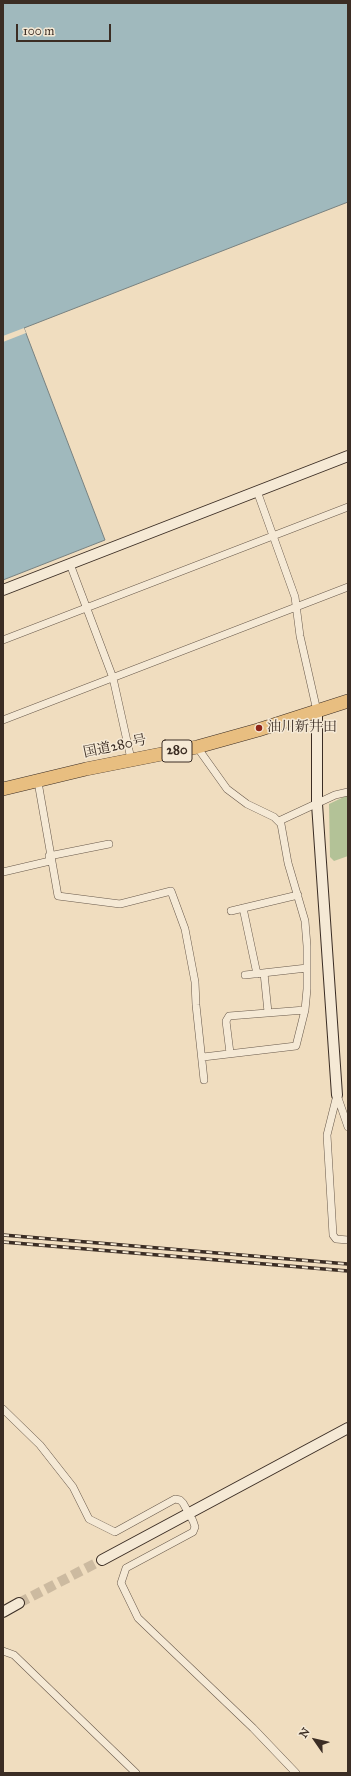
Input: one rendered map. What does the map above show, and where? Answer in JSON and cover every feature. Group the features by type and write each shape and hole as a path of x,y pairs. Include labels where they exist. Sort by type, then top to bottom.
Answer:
{"highway":[{"name":"国道280号","path":"3,789 132,759 197,747 258,730 348,701"}],"street":[{"path":"3,590 348,456"},
{"path":"257,491 295,597 300,636 317,711 317,804 337,1095 348,1127"},
{"path":"3,640 348,506"},
{"path":"70,564 113,678 132,759"},
{"path":"3,720 348,587"},
{"path":"197,747 227,789 247,804 265,812 279,821 286,847 288,863 305,921 307,968 305,1010 296,1046 203,1057"},
{"path":"38,782 50,858 58,896 120,904 171,891 185,929 194,974 204,1080"},
{"path":"279,821 335,795 348,792"},
{"path":"3,872 50,858 108,844"},
{"path":"231,911 298,895"},
{"path":"243,908 261,973 268,1012"},
{"path":"245,975 307,968"},
{"path":"230,1053 226,1021 229,1016 305,1010"},
{"path":"337,1095 327,1136 333,1235 336,1239 348,1240"},
{"path":"3,1409 40,1445 73,1487 89,1519 115,1532 175,1499 180,1500 183,1503 195,1527 193,1532 126,1568 122,1583 138,1618 253,1728 296,1773"},
{"path":"102,1560 348,1428"},
{"path":"3,1612 19,1603"},
{"path":"3,1651 14,1655 136,1773"}],"green space":[{"path":"348,795 348,856 334,861 330,857 329,804"}],"water":[{"path":"3,3 348,3 348,202 24,328 105,540 3,580"}],"pier":[{"path":"24,328 26,333 3,342 3,336"}],"tunnel":[{"path":"19,1603 102,1560"}],"railway":[{"path":"3,1235 348,1264"},
{"path":"3,1242 348,1271"}],"place":[{"name":"油川新井田","path":"259,728"}]}
